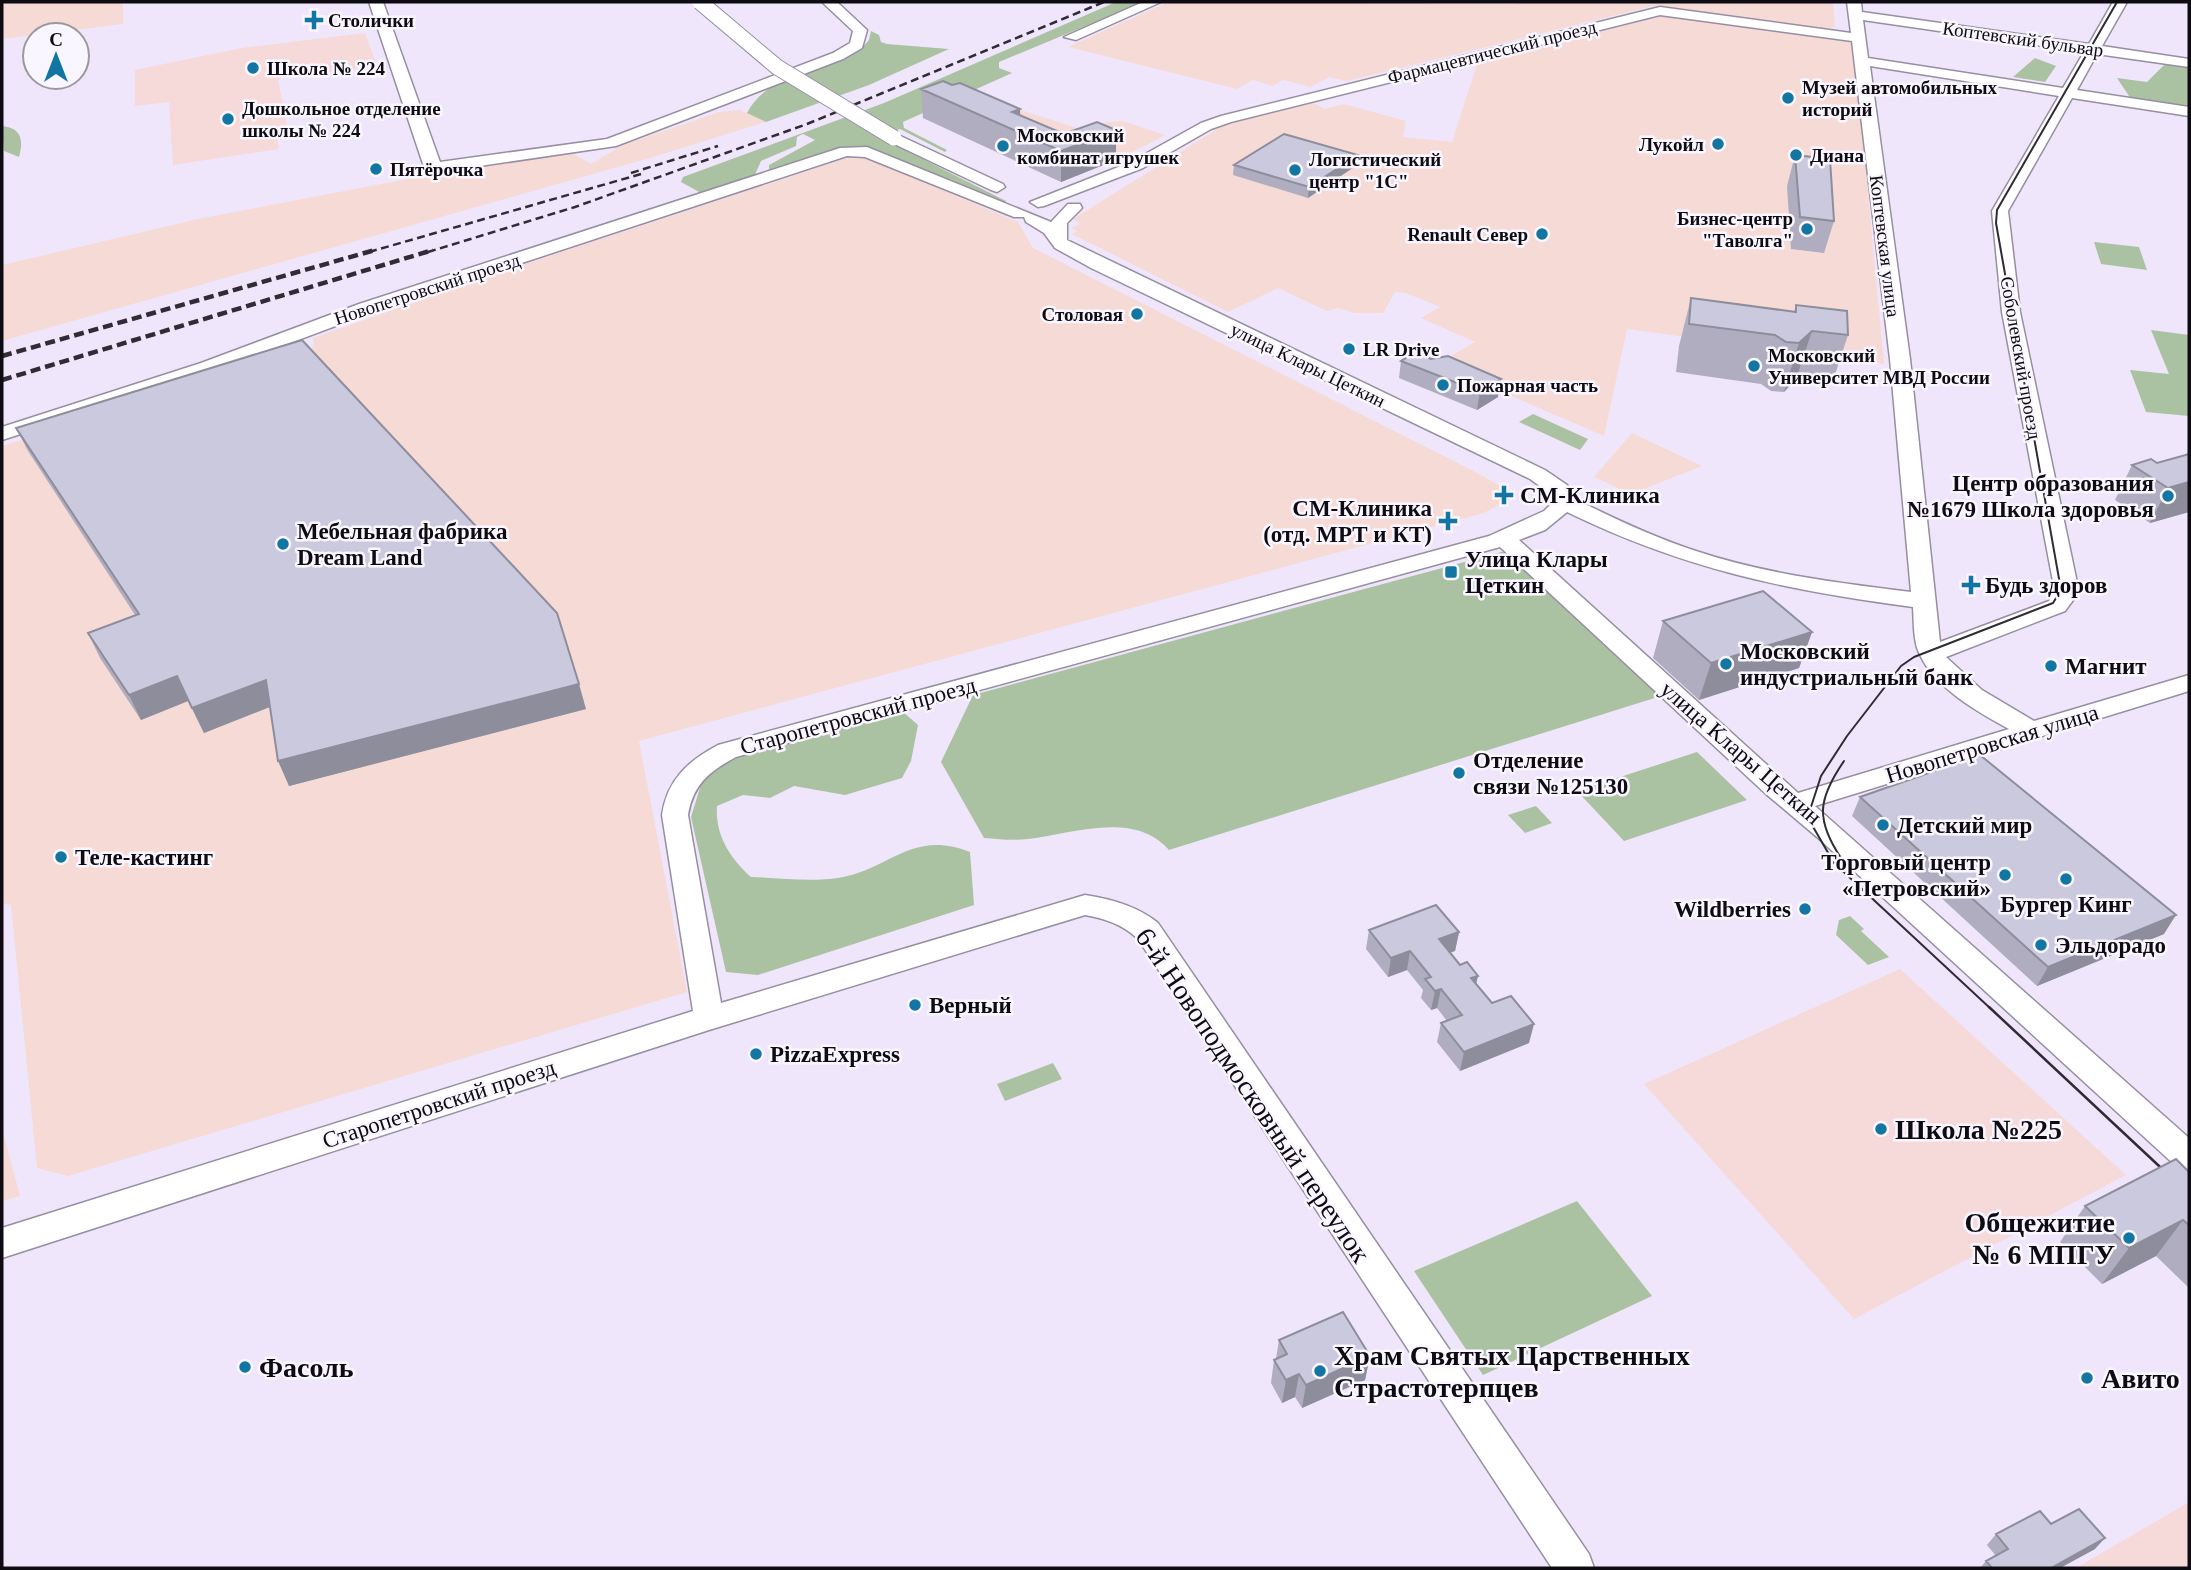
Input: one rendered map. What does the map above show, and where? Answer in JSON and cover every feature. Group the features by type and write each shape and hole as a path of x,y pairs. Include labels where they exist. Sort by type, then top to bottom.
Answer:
{"street":[{"path":"376,2 431,164 439,167 610,143 850,50 860,40 857,25 829,2"},
{"path":"700,2 777,67 894,138 1041,217"},
{"path":"1071,37 1154,2"},
{"path":"2104,2 2120,3"},
{"name":"Соболевский проезд","path":"1931,654 2057,606 2067,592 2011,312 2000,211 2120,3"},
{"name":"Коптевский бульвар","path":"1855,8 2189,64"},
{"name":"Коптевская улица","path":"1855,8 1900,359 1923,601 1931,654"},
{"name":"Фармацевтический проезд","path":"1041,217 1226,119 1660,10 1861,50"},
{"name":"Коптевский бульвар","path":"1861,50 2068,93 2189,112"},
{"name":"Новопетровский проезд","path":"2,434 208,367 366,309 854,151 867,152 1041,217"},
{"name":"Фармацевтический проезд","path":"1041,217 1059,222 1074,208 1137,165"},
{"name":"Фармацевтический проезд","path":"1041,217 1074,208"},
{"name":"улица Клары Цеткин","path":"1041,217 1097,264 1521,467 1557,488 1563,502 1654,544 1691,557 1821,588 1923,601"},
{"path":"1503,538 1545,522 1557,514 1563,502"},
{"name":"улица Клары Цеткин","path":"1503,538 2189,1158"},
{"name":"Старопетровский проезд","path":"2,1242 709,1018 675,815 676,796 699,766 727,751 777,735 1313,593 1503,538"},
{"path":"1931,654 1955,680 2008,719 2034,732"},
{"name":"Новопетровская улица","path":"1794,803 2189,683"},
{"name":"6-й Новоподмосковный переулок","path":"709,1018 1085,905 1114,909 1138,922 1155,943 1575,1568"}],"shaded area":[{"path":"2,2 123,2 123,24 91,28 91,21 21,21 21,37 2,39"},
{"path":"1168,2 1833,2 1835,27 1822,30 1653,6 1347,81 1329,77 1310,87 1283,80 1273,86 1253,80 1237,89 1068,47"},
{"path":"1673,14 1842,38 1854,43 1884,364 1627,329 1604,436 1437,364 1475,342 1421,318 1440,307 1406,293 1395,292 1383,313 1354,313 1338,308 1327,311 1278,288 1228,312 1072,234 1077,231 1071,228 1080,224 1073,219 1222,126 1312,102 1325,109 1344,104 1406,121 1403,137 1452,142 1478,61"},
{"path":"365,33 377,66 278,79 288,132 276,133 279,149 173,165 169,102 135,106 135,70 241,48"},
{"path":"971,94 1086,131 1106,122 1122,121 1165,135 1129,154 1061,182 921,117"},
{"path":"740,110 766,122 650,158 2,341 2,265 198,219 507,160 570,152 591,164 621,146 719,112"},
{"path":"861,156 1018,222 1033,248 1483,476 1505,489 1504,502 1484,513 639,741 687,992 68,1176 37,1168 11,905 2,903 2,446 190,389 314,347 313,338 492,275 850,157"},
{"path":"1632,433 1702,466 1631,494 1594,477"},
{"name":"Школа №225","path":"1900,969 2126,1175 1854,1319 1644,1084"},
{"path":"2,1128 20,1196 2,1201"},
{"path":"2189,1502 2189,1568 2076,1568"}],"green space":[{"path":"1116,2 1143,2 999,62 999,68 1012,73 903,122 904,128 947,150 945,152 900,129 877,136 1006,201 1005,203 861,147 843,148 769,170 769,165 815,140 803,134 797,137 796,146 761,161 754,177 701,193 681,182 683,177 884,103"},
{"path":"871,31 879,35 881,42 887,44 949,49 869,85 766,122 747,113 768,89 782,81 860,50 869,40"},
{"path":"2035,58 2056,66 2045,82 2013,77"},
{"path":"2166,63 2189,67 2189,108 2131,99 2117,78 2147,82"},
{"path":"2,126 13,129 20,136 19,157 4,151"},
{"path":"2094,242 2139,247 2147,270 2101,264"},
{"path":"2151,330 2189,335 2189,416 2146,412 2130,370 2169,374"},
{"path":"1533,414 1588,439 1580,450 1519,422"},
{"path":"1505,551 1661,696 1169,850 1155,838 1121,828 1083,830 1023,840 984,838 941,762 973,695"},
{"path":"903,712 918,725 911,761 902,778 845,795 794,786 770,798 743,795 717,806 721,836 730,854 751,877 817,880 856,874 916,848 950,846 970,852 974,905 758,975 726,972 691,817 703,778 721,763 745,752"},
{"path":"1697,752 1747,800 1624,841 1577,791"},
{"path":"1536,806 1552,823 1525,833 1508,815"},
{"path":"1850,916 1864,929 1861,931 1889,957 1868,965 1836,935 1839,920"},
{"path":"1053,1063 1062,1079 1005,1101 997,1084"},
{"path":"1577,1201 1652,1296 1483,1375 1414,1271"}],"building":[{"path":"943,81 952,85 960,83 1020,109 1012,112 1064,134 1097,122 1116,130 1061,151 921,89"},
{"name":"Логистический центр \"1С\"","path":"1284,134 1358,155 1309,187 1234,165"},
{"path":"1795,155 1830,159 1834,221 1800,217"},
{"path":"1691,298 1796,312 1796,305 1847,311 1848,335 1812,331 1799,343 1786,342 1775,335 1689,324"},
{"name":"Мебельная фабрика Dream Land","path":"302,340 557,613 579,684 278,761 266,680 192,708 177,676 129,695 88,633 139,614 16,428"},
{"path":"1416,352 1431,359 1448,356 1501,379 1480,392 1401,361"},
{"path":"2189,454 2189,482 2168,488 2132,465 2151,459 2157,463"},
{"path":"1763,591 1812,632 1711,663 1663,621"},
{"name":"Торговый центр «Петровский»","path":"1980,755 2176,915 2048,967 1860,797"},
{"path":"1436,905 1459,932 1439,939 1460,965 1467,962 1478,976 1471,978 1492,1003 1511,996 1534,1024 1464,1052 1441,1023 1462,1015 1441,989 1435,991 1425,979 1431,977 1410,951 1391,958 1369,930"},
{"path":"2176,1159 2189,1172 2189,1225 2183,1220 2129,1248 2085,1206"},
{"path":"1343,1312 1370,1356 1306,1385 1299,1374 1286,1380 1274,1360 1287,1354 1279,1340"},
{"path":"2079,1509 2105,1538 2051,1568 1992,1568 1986,1561 2008,1549 1996,1534 2040,1511 2051,1524"}],"tram line":[{"path":"1991,1009 1834,863 1812,825 1810,810 1821,776 1847,736 1901,666 1914,657 2053,603 2061,590 1996,223 1997,210 2117,2"},
{"path":"1841,858 1827,832 1823,809 1829,787 1844,761"},
{"path":"1989,1007 2189,1194"}],"railway":[{"path":"428,252 575,207 807,124 1104,2"},
{"path":"631,173 718,146"},
{"path":"369,252 641,174"},
{"path":"2,356 375,250"},
{"path":"2,380 433,250"}],"place":[{"name":"Столички","path":"314,20"},
{"name":"Школа № 224","path":"253,68"},
{"name":"Музей автомобильных историй","path":"1788,98"},
{"name":"Дошкольное отделение школы № 224","path":"228,119"},
{"name":"Лукойл","path":"1718,144"},
{"name":"Московский комбинат игрушек","path":"1003,146"},
{"name":"Диана","path":"1796,155"},
{"name":"Пятёрочка","path":"376,169"},
{"name":"Логистический центр \"1С\"","path":"1295,170"},
{"name":"Бизнес-центр \"Таволга\"","path":"1807,229"},
{"name":"Renault Север","path":"1542,234"},
{"name":"Столовая","path":"1137,314"},
{"name":"LR Drive","path":"1349,349"},
{"name":"Московский Университет МВД России","path":"1754,366"},
{"name":"Пожарная часть","path":"1443,385"},
{"name":"СМ-Клиника","path":"1504,495"},
{"name":"Центр образования №1679 Школа здоровья","path":"2168,496"},
{"name":"СМ-Клиника (отд. МРТ и КТ)","path":"1448,521"},
{"name":"Мебельная фабрика Dream Land","path":"283,544"},
{"name":"Улица Клары Цеткин","path":"1451,572"},
{"name":"Будь здоров","path":"1971,585"},
{"name":"Московский индустриальный банк","path":"1726,664"},
{"name":"Магнит","path":"2051,666"},
{"name":"Отделение связи №125130","path":"1459,773"},
{"name":"Детский мир","path":"1883,825"},
{"name":"Теле-кастинг","path":"61,857"},
{"name":"Торговый центр «Петровский»","path":"2005,875"},
{"name":"Бургер Кинг","path":"2066,879"},
{"name":"Wildberries","path":"1805,909"},
{"name":"Эльдорадо","path":"2041,945"},
{"name":"Верный","path":"915,1005"},
{"name":"PizzaExpress","path":"756,1054"},
{"name":"Школа №225","path":"1881,1129"},
{"name":"Общежитие № 6 МПГУ","path":"2129,1238"},
{"name":"Фасоль","path":"245,1367"},
{"name":"Храм Святых Царственных Страстотерпцев","path":"1320,1371"},
{"name":"Авито","path":"2087,1378"}]}
